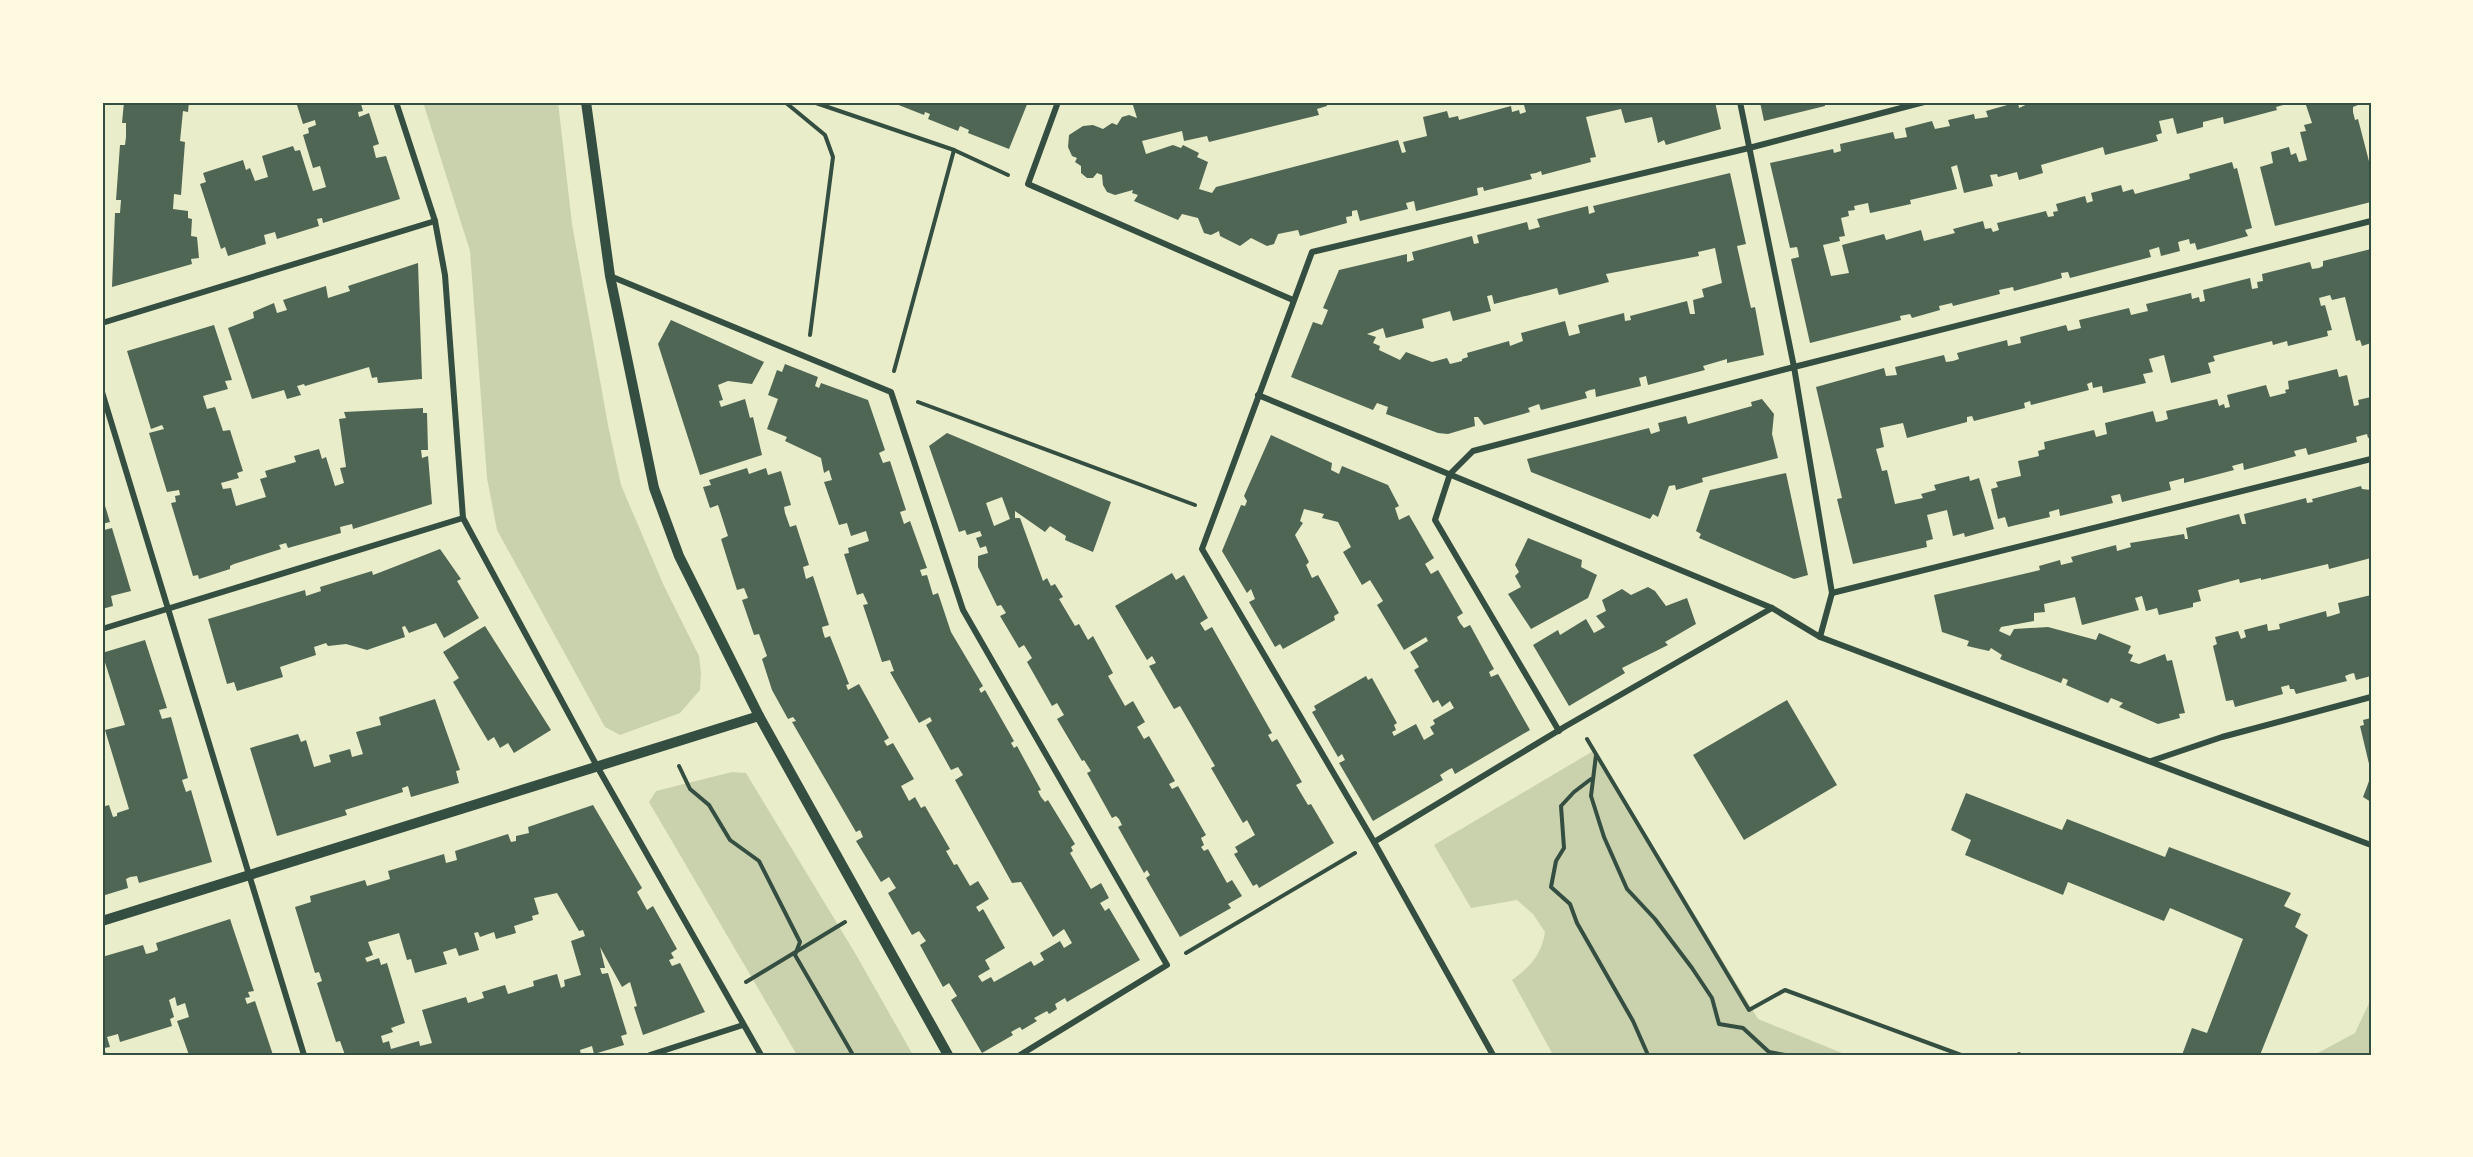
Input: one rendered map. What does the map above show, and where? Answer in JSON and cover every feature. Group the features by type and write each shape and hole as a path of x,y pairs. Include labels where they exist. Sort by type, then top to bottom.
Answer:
{"street":[{"path":"396,102 435,221 445,275 463,518 598,768 761,1055"},
{"path":"586,102 610,276 654,488 684,566 759,716 948,1055"},
{"path":"1059,102 1028,184 1293,300"},
{"path":"1740,102 1794,367 1832,593 1820,638"},
{"path":"1493,1055 1374,842 1202,549 1312,252 1749,148 1924,102"},
{"path":"102,323 435,221"},
{"path":"1559,730 1435,520 1450,474 1473,451 2371,221"},
{"path":"610,276 891,392 963,610 1167,964 1020,1055"},
{"path":"102,392 304,1055"},
{"path":"1258,395 1772,608 1820,638 2371,845"},
{"path":"1832,593 2371,459"},
{"path":"102,629 463,518"},
{"path":"1374,842 1559,730 1772,608"},
{"path":"2150,762 2222,737 2371,697"},
{"path":"102,921 759,716"},
{"path":"650,1055 743,1025"}],"path":[{"path":"785,102 825,135 833,157 807,357"},
{"path":"813,102 954,150 1028,184"},
{"path":"954,150 896,363 891,392 1215,512"},
{"path":"1576,721 1749,1010 1785,990 1961,1055"},
{"path":"669,745 690,789 709,805 730,840 759,861 800,942 795,955 853,1055"},
{"path":"1596,754 1591,796 1604,837 1627,889 1655,919 1712,998 1719,1024 1743,1028 1769,1052 1785,1055"},
{"path":"1592,779 1574,792 1561,806 1564,848 1556,861 1551,887 1570,904 1577,923 1633,1021 1648,1055"},
{"path":"1167,964 1374,842"},
{"path":"726,994 866,909"}],"green space":[{"path":"423,102 558,102 572,224 621,485 664,586 699,656 701,673 700,690 680,713 620,735 605,727 497,530 487,478 470,251"},
{"path":"1595,750 1758,1019 1847,1055 1553,1055 1512,980 1534,959 1541,947 1545,932 1533,914 1517,900 1471,908 1434,845"},
{"path":"732,772 746,773 855,953 913,1055 797,1055 649,802 656,791"},
{"path":"2371,999 2371,1055 2314,1055 2355,1033"}],"building":[{"path":"124,102 189,102 188,112 183,111 180,141 185,142 181,195 174,194 173,209 188,211 188,218 192,219 191,236 197,237 199,258 191,259 192,264 112,287 115,213 120,213 121,200 116,200 120,145 125,145 126,137 126,123 122,123"},
{"path":"296,102 366,102 361,104 363,111 358,112 359,117 369,113 379,144 373,146 376,158 386,156 400,199 323,223 322,218 317,219 319,226 277,239 275,232 264,235 266,244 228,256 225,247 221,249 200,184 206,182 203,173 243,160 246,170 250,168 255,181 268,177 262,156 293,146 295,151 300,150 313,191 326,187 320,166 313,168 303,135 309,133 308,128 316,125 315,120 303,124"},
{"path":"891,102 1028,102 1009,149 968,133 969,130 960,126 958,131 928,119 930,114 925,112 924,115"},
{"path":"1132,102 1326,102 1327,106 1317,109 1319,115 1209,142 1207,136 1184,141 1182,131 1142,141 1146,154 1173,145 1181,148 1183,145 1199,153 1197,157 1208,162 1199,189 1212,193 1216,187 1398,140 1402,153 1406,152 1403,142 1427,136 1423,117 1447,111 1449,118 1458,116 1459,120 1511,106 1512,112 1519,110 1520,114 1526,112 1524,105 1535,102 1715,102 1721,129 1666,145 1664,140 1658,143 1652,117 1625,123 1621,109 1586,117 1596,157 1590,158 1591,162 1542,175 1541,171 1530,174 1532,179 1484,191 1483,187 1477,188 1478,195 1416,211 1414,201 1406,203 1408,209 1360,221 1357,210 1352,211 1352,216 1346,217 1347,223 1300,236 1298,230 1278,234 1274,244 1267,246 1251,238 1240,246 1220,236 1219,231 1211,235 1204,233 1198,218 1182,214 1178,220 1134,201 1138,195 1132,193 1133,190 1115,195 1107,192 1103,185 1102,175 1097,173 1093,178 1087,178 1081,173 1081,166 1075,162 1077,158 1072,156 1068,147 1069,135 1083,126 1093,125 1103,129 1112,123 1117,125 1122,117 1129,115 1137,118"},
{"path":"1760,102 1824,102 1825,106 1764,121"},
{"path":"2018,102 2019,108 2032,102 2282,102 2283,105 2276,107 2277,110 2224,124 2223,117 2203,122 2203,127 2177,134 2173,118 2159,121 2162,133 2156,135 2158,141 2105,155 2103,147 2041,165 2043,173 2019,180 2017,172 1998,177 1997,174 1990,175 1993,186 1964,193 1957,165 1951,167 1957,189 1910,200 1911,204 1870,213 1868,203 1854,206 1855,210 1848,211 1849,216 1841,218 1845,236 1839,237 1840,241 1823,245 1831,276 1849,273 1842,245 1884,234 1886,240 1921,230 1924,241 1955,233 1953,229 1983,221 1985,229 1991,228 1993,232 1999,230 1997,223 2046,211 2048,217 2054,216 2053,212 2058,211 2056,204 2085,196 2087,203 2093,201 2091,193 2121,185 2123,192 2133,189 2135,194 2190,179 2189,174 2232,162 2234,169 2237,168 2252,228 2245,230 2248,236 2197,250 2195,243 2190,244 2189,239 2178,242 2180,251 2161,256 2159,247 2149,250 2151,257 2070,278 2068,272 2061,273 2062,278 2014,291 2013,287 1999,290 2000,294 1953,306 1952,303 1939,306 1940,310 1912,318 1910,314 1900,316 1901,320 1810,343 1791,259 1799,257 1798,251 1797,247 1790,248 1770,163 1833,149 1834,153 1841,151 1840,144 1893,132 1895,139 1907,137 1905,128 1932,121 1935,129 1950,126 1948,120 1974,114 1975,119 1988,117 1986,111"},
{"path":"2305,102 2358,102 2358,105 2353,107 2353,112 2355,120 2358,119 2371,169 2371,202 2275,226 2260,167 2273,163 2271,152 2289,147 2291,155 2296,153 2299,162 2307,160 2300,132 2306,131 2304,125 2312,123"},
{"path":"1730,173 1746,244 1737,246 1751,308 1755,307 1764,355 1727,363 1727,359 1703,366 1705,370 1648,385 1646,376 1639,378 1641,386 1596,397 1595,389 1590,390 1585,392 1587,398 1541,410 1539,404 1528,408 1530,412 1484,425 1478,417 1474,417 1475,426 1448,434 1438,433 1386,414 1388,407 1377,403 1373,410 1291,377 1313,322 1322,325 1328,310 1323,308 1339,270 1407,254 1407,262 1414,260 1412,252 1472,236 1474,244 1479,243 1477,235 1527,222 1529,230 1540,227 1537,219 1588,206 1589,214 1595,212 1593,206","holes":["1715,248 1722,283 1702,289 1704,297 1693,300 1695,314 1690,314 1687,301 1630,316 1631,320 1625,321 1624,313 1578,325 1580,333 1569,336 1565,321 1521,333 1523,341 1510,346 1509,341 1467,353 1468,357 1462,361 1450,364 1447,358 1432,362 1406,352 1400,360 1379,350 1380,346 1373,343 1376,337 1367,334 1383,328 1386,338 1424,328 1422,319 1450,311 1453,321 1491,311 1487,296 1492,295 1494,304 1557,288 1559,295 1609,282 1606,274 1699,256 1698,252"]},
{"path":"2371,249 2371,343 2362,346 2360,340 2356,341 2345,297 2332,300 2330,295 2319,298 2321,306 2325,305 2332,330 2327,331 2328,336 2288,346 2287,341 2273,345 2272,341 2213,356 2215,361 2208,363 2211,373 2171,383 2164,355 2149,359 2153,372 2143,374 2146,383 2103,393 2102,386 2093,388 2092,382 2087,384 2089,390 2031,405 2030,401 2024,403 2025,408 1974,421 1972,416 1967,417 1967,422 1907,438 1903,423 1880,428 1884,447 1876,449 1882,471 1887,470 1895,504 1923,498 1921,494 1936,490 1934,485 1969,476 1970,481 1979,478 1994,529 1965,537 1964,533 1953,536 1947,510 1927,515 1933,539 1926,541 1927,547 1853,564 1837,499 1842,498 1816,387 1884,368 1886,376 1897,375 1895,367 1944,355 1946,362 1953,361 1959,359 1957,353 2007,340 2008,346 2021,343 2020,337 2066,325 2068,331 2081,328 2079,320 2129,308 2131,315 2148,311 2146,304 2191,293 2192,299 2199,297 2200,302 2205,301 2203,290 2250,278 2252,289 2258,288 2257,282 2263,281 2262,274 2310,262 2312,269 2319,268 2323,266 2323,261"},
{"path":"418,263 422,379 378,383 377,377 372,378 369,367 305,386 304,384 297,386 301,395 287,399 284,390 252,399 228,328 254,318 253,312 274,303 277,313 287,310 283,300 326,286 328,298 350,291 348,286"},
{"path":"671,320 764,362 752,384 728,381 718,385 723,400 719,401 721,407 745,399 750,418 753,417 762,455 700,475 658,344"},
{"path":"214,325 232,380 225,381 228,389 203,396 207,409 215,407 223,431 230,430 243,471 237,473 239,478 221,483 223,489 231,488 236,506 266,497 260,479 267,477 265,471 296,462 294,456 319,449 322,459 326,457 335,486 344,483 340,468 346,467 339,419 346,418 344,412 423,408 423,413 427,413 428,450 421,450 422,458 428,456 432,504 353,529 352,524 340,527 341,533 288,548 286,543 279,545 281,549 234,564 230,566 230,569 199,579 198,575 193,576 171,503 176,502 175,496 180,495 179,490 167,492 149,433 164,429 162,425 151,429 127,351"},
{"path":"785,364 818,377 815,386 819,388 821,383 868,400 885,450 879,453 883,463 890,461 906,510 900,512 904,524 910,521 927,568 920,570 922,576 927,575 933,595 938,593 951,632 983,686 979,689 981,693 985,690 1014,741 1011,743 1014,748 1017,746 1041,790 1038,791 1041,797 1045,802 1048,800 1075,844 1071,847 1073,851 1070,853 1091,889 1101,883 1109,898 1100,903 1105,911 1109,908 1140,960 1067,1002 1065,998 1055,1004 1057,1009 1034,1018 1037,1021 1022,1030 1020,1027 1011,1032 1013,1035 982,1053 951,1000 957,996 949,983 943,987 920,945 926,941 919,931 912,935 888,893 896,888 889,877 881,882 856,841 863,837 860,830 856,832 792,722 796,721 793,717 788,719 772,690 762,659 767,656 759,634 754,635 742,600 748,598 744,588 737,590 721,539 728,536 718,505 710,508 703,487 711,485 709,480 747,468 749,474 766,468 768,475 781,471 791,505 784,507 785,513 790,527 796,525 809,565 803,567 806,579 813,576 829,625 822,627 823,632 825,638 830,636 849,684 846,685 848,690 859,684 889,738 884,741 887,746 893,743 914,779 901,786 909,801 915,797 921,808 925,806 950,849 946,851 954,865 957,864 970,886 978,881 989,899 976,907 979,912 983,909 1005,948 985,960 990,969 978,976 982,982 991,977 994,982 1031,961 1034,966 1044,960 1040,953 1060,941 1064,948 1072,943 1064,929 1053,937 1021,882 1012,883 955,780 963,775 958,767 951,770 926,725 932,721 930,717 919,723 890,672 894,671 890,660 882,662 863,605 868,604 863,593 857,595 844,554 849,553 848,548 869,541 866,531 851,536 847,523 839,525 824,482 832,480 829,470 824,473 821,458 785,441 787,437 767,429 778,399 768,395 777,370 782,372"},
{"path":"2337,369 2339,377 2347,375 2354,406 2359,405 2358,400 2371,397 2371,437 2368,438 2367,434 2356,437 2357,442 2308,455 2306,448 2294,451 2296,456 2244,470 2243,463 2232,466 2234,470 2184,483 2184,478 2169,482 2171,490 2122,502 2120,494 2111,496 2113,503 2060,516 2059,509 2049,512 2050,517 2008,527 2005,517 1998,519 1991,489 1998,487 1996,482 2021,476 2018,461 2039,456 2038,451 2045,449 2044,442 2094,430 2096,437 2107,434 2105,423 2153,411 2156,422 2168,419 2166,411 2217,399 2219,406 2224,404 2225,408 2230,407 2227,395 2266,385 2270,397 2286,393 2285,390 2289,389 2288,381"},
{"path":"1762,399 1774,414 1772,434 1778,458 1702,478 1703,482 1676,490 1675,485 1669,486 1658,517 1653,514 1650,519 1531,472 1527,459 1649,428 1651,434 1660,431 1658,423 1686,416 1688,424 1752,406 1751,402"},
{"path":"947,433 1111,502 1093,552 1065,540 1066,536 1050,526 1045,532 1015,511 1015,518 1020,518 1043,581 1047,578 1051,586 1055,584 1063,597 1059,599 1075,626 1079,624 1088,640 1093,636 1113,673 1108,676 1125,706 1133,701 1145,722 1137,727 1144,739 1149,736 1175,781 1169,784 1172,789 1178,786 1206,835 1201,838 1204,845 1201,847 1204,851 1208,849 1227,883 1232,880 1242,896 1228,904 1231,908 1180,937 1146,878 1150,875 1147,870 1144,873 1118,827 1122,825 1119,819 1116,816 1112,818 1087,773 1091,771 1084,760 1082,761 1057,719 1064,715 1057,703 1052,706 1027,662 1032,658 1024,645 1019,648 1000,616 1006,613 1001,605 997,606 978,567 978,556 988,553 986,546 980,548 976,538 982,536 980,531 967,535 965,530 959,532 929,446","holes":["1002,497 1010,519 994,526 986,503"]},
{"path":"1271,435 1332,463 1331,470 1339,474 1342,466 1388,485 1399,506 1395,508 1399,520 1409,515 1434,558 1425,564 1431,574 1438,570 1463,613 1457,617 1460,623 1464,628 1470,625 1494,669 1489,672 1491,677 1498,674 1530,730 1455,774 1452,768 1448,770 1440,775 1443,780 1373,821 1339,763 1345,760 1342,754 1338,757 1312,712 1316,710 1314,706 1366,676 1368,680 1372,678 1397,723 1394,725 1396,730 1392,732 1394,736 1416,724 1424,740 1434,734 1430,727 1435,724 1433,720 1454,708 1450,701 1442,707 1438,700 1433,703 1414,670 1419,667 1410,652 1428,641 1426,637 1404,650 1377,605 1383,601 1370,580 1362,585 1343,552 1351,547 1338,522 1322,518 1324,514 1304,509 1300,521 1303,523 1295,535 1309,562 1306,565 1312,578 1318,575 1339,613 1334,616 1335,620 1283,649 1280,644 1275,647 1249,602 1255,599 1251,589 1247,593 1222,551 1241,505 1245,506 1247,501 1244,496"},
{"path":"1786,473 1808,575 1794,579 1699,538 1701,534 1696,531 1710,490"},
{"path":"2361,486 2362,489 2371,490 2371,558 2329,569 2328,564 2261,580 2261,578 2240,583 2239,579 2198,590 2201,601 2193,603 2193,607 2159,615 2157,608 2146,611 2142,596 2135,598 2139,610 2082,625 2075,597 2044,604 2045,612 2034,613 2034,621 2001,627 1999,631 2010,636 2014,629 2048,627 2096,640 2099,633 2131,646 2128,653 2133,655 2130,661 2139,664 2165,654 2167,661 2172,660 2185,713 2179,714 2180,718 2158,724 2119,707 2123,703 2111,698 2108,703 2066,685 2068,680 2063,678 2061,683 2000,659 2002,655 1991,648 1989,651 1967,646 1969,641 1942,632 1934,595 2040,570 2039,566 2060,560 2061,565 2073,562 2071,557 2116,545 2117,551 2131,547 2130,543 2184,534 2185,539 2188,539 2186,528 2239,514 2242,524 2246,524 2244,514 2306,498 2307,503 2313,502 2312,499"},
{"path":"102,496 110,522 102,524"},
{"path":"102,525 104,530 112,528 131,591 111,596 113,606 102,609"},
{"path":"1528,538 1582,560 1581,567 1597,575 1588,598 1531,629 1508,594 1521,587 1515,576 1519,572 1515,565"},
{"path":"440,549 461,579 457,581 479,618 444,638 436,623 409,633 405,626 402,627 405,637 367,650 346,644 328,646 326,643 314,647 316,655 280,667 283,677 237,691 234,682 227,684 208,619 305,590 306,596 321,591 320,587 372,571 373,575"},
{"path":"1172,573 1176,580 1184,575 1208,618 1200,623 1205,631 1212,627 1272,733 1268,735 1272,742 1277,739 1302,782 1296,785 1308,805 1311,804 1334,843 1259,888 1257,884 1253,886 1234,854 1238,852 1235,847 1255,835 1247,820 1243,823 1211,768 1215,766 1180,706 1174,709 1149,666 1156,663 1152,656 1147,660 1115,606"},
{"path":"1648,587 1655,591 1666,606 1687,598 1696,624 1665,642 1668,645 1622,668 1625,673 1569,706 1533,645 1558,630 1560,635 1586,619 1594,633 1605,627 1596,616 1606,611 1602,600 1622,589 1631,595"},
{"path":"2371,595 2371,676 2356,680 2354,673 2345,676 2347,681 2296,694 2289,685 2281,687 2283,694 2235,707 2233,700 2226,701 2213,646 2217,644 2215,637 2238,631 2241,639 2246,637 2244,630 2267,624 2268,631 2280,629 2279,624 2326,611 2327,617 2340,613 2338,603"},
{"path":"485,626 551,730 514,753 508,743 500,748 494,737 488,741 453,682 459,678 443,652"},
{"path":"145,640 167,708 159,710 162,719 171,717 188,778 182,780 186,792 191,790 212,862 139,883 137,876 130,877 126,879 128,888 102,896 102,807 109,805 113,817 129,809 105,730 125,725 102,653"},
{"path":"435,699 460,770 456,771 459,783 411,797 408,786 402,788 403,792 345,810 347,815 277,836 250,748 298,734 301,742 306,740 314,767 331,762 329,755 350,749 352,757 363,754 356,732 381,725 379,717"},
{"path":"1787,700 1837,785 1744,840 1693,755"},
{"path":"2371,718 2370,768 2360,726 2364,725 2363,720"},
{"path":"2371,776 2371,802 2363,797"},
{"path":"1966,793 2062,830 2067,819 2165,857 2169,847 2291,893 2284,906 2301,914 2295,927 2308,935 2260,1055 2182,1055 2192,1028 2207,1033 2243,939 2170,908 2164,921 2068,882 2063,895 1965,855 1971,840 1951,830"},
{"path":"593,805 642,888 637,892 647,910 653,906 677,949 671,953 674,958 669,960 672,966 680,963 705,1012 643,1035 634,1007 637,1006 630,982 622,987 600,947 605,968 600,968 602,974 608,973 627,1034 621,1036 624,1045 594,1054 592,1046 580,1050 581,1055 345,1055 340,1041 336,1042 317,983 322,981 319,972 315,973 295,907 311,902 310,896 365,880 367,886 390,879 388,871 444,854 446,863 457,860 455,851 508,834 511,842 516,841 516,836 529,833 528,827","holes":["557,893 579,931 583,930 585,936 571,941 581,975 564,980 565,986 561,988 557,974 533,981 534,986 508,994 505,985 482,992 484,998 468,1003 466,997 422,1010 432,1043 420,1046 419,1041 391,1049 389,1041 383,1043 381,1036 393,1032 391,1028 405,1023 387,963 381,965 379,958 367,962 365,958 373,955 368,942 399,933 407,960 411,959 415,973 447,964 443,952 456,948 459,956 479,950 474,933 478,932 480,937 494,932 496,939 516,933 514,926 533,920 532,916 539,914 534,898"]},
{"path":"230,919 254,991 248,992 250,997 245,998 247,1004 255,1001 273,1055 189,1055 177,1021 189,1017 185,1003 177,1006 175,997 169,1000 174,1017 170,1019 172,1026 120,1042 118,1034 107,1037 110,1047 104,1048 106,1054 102,1055 102,957 143,945 146,954 154,952 158,950 156,943"}]}
